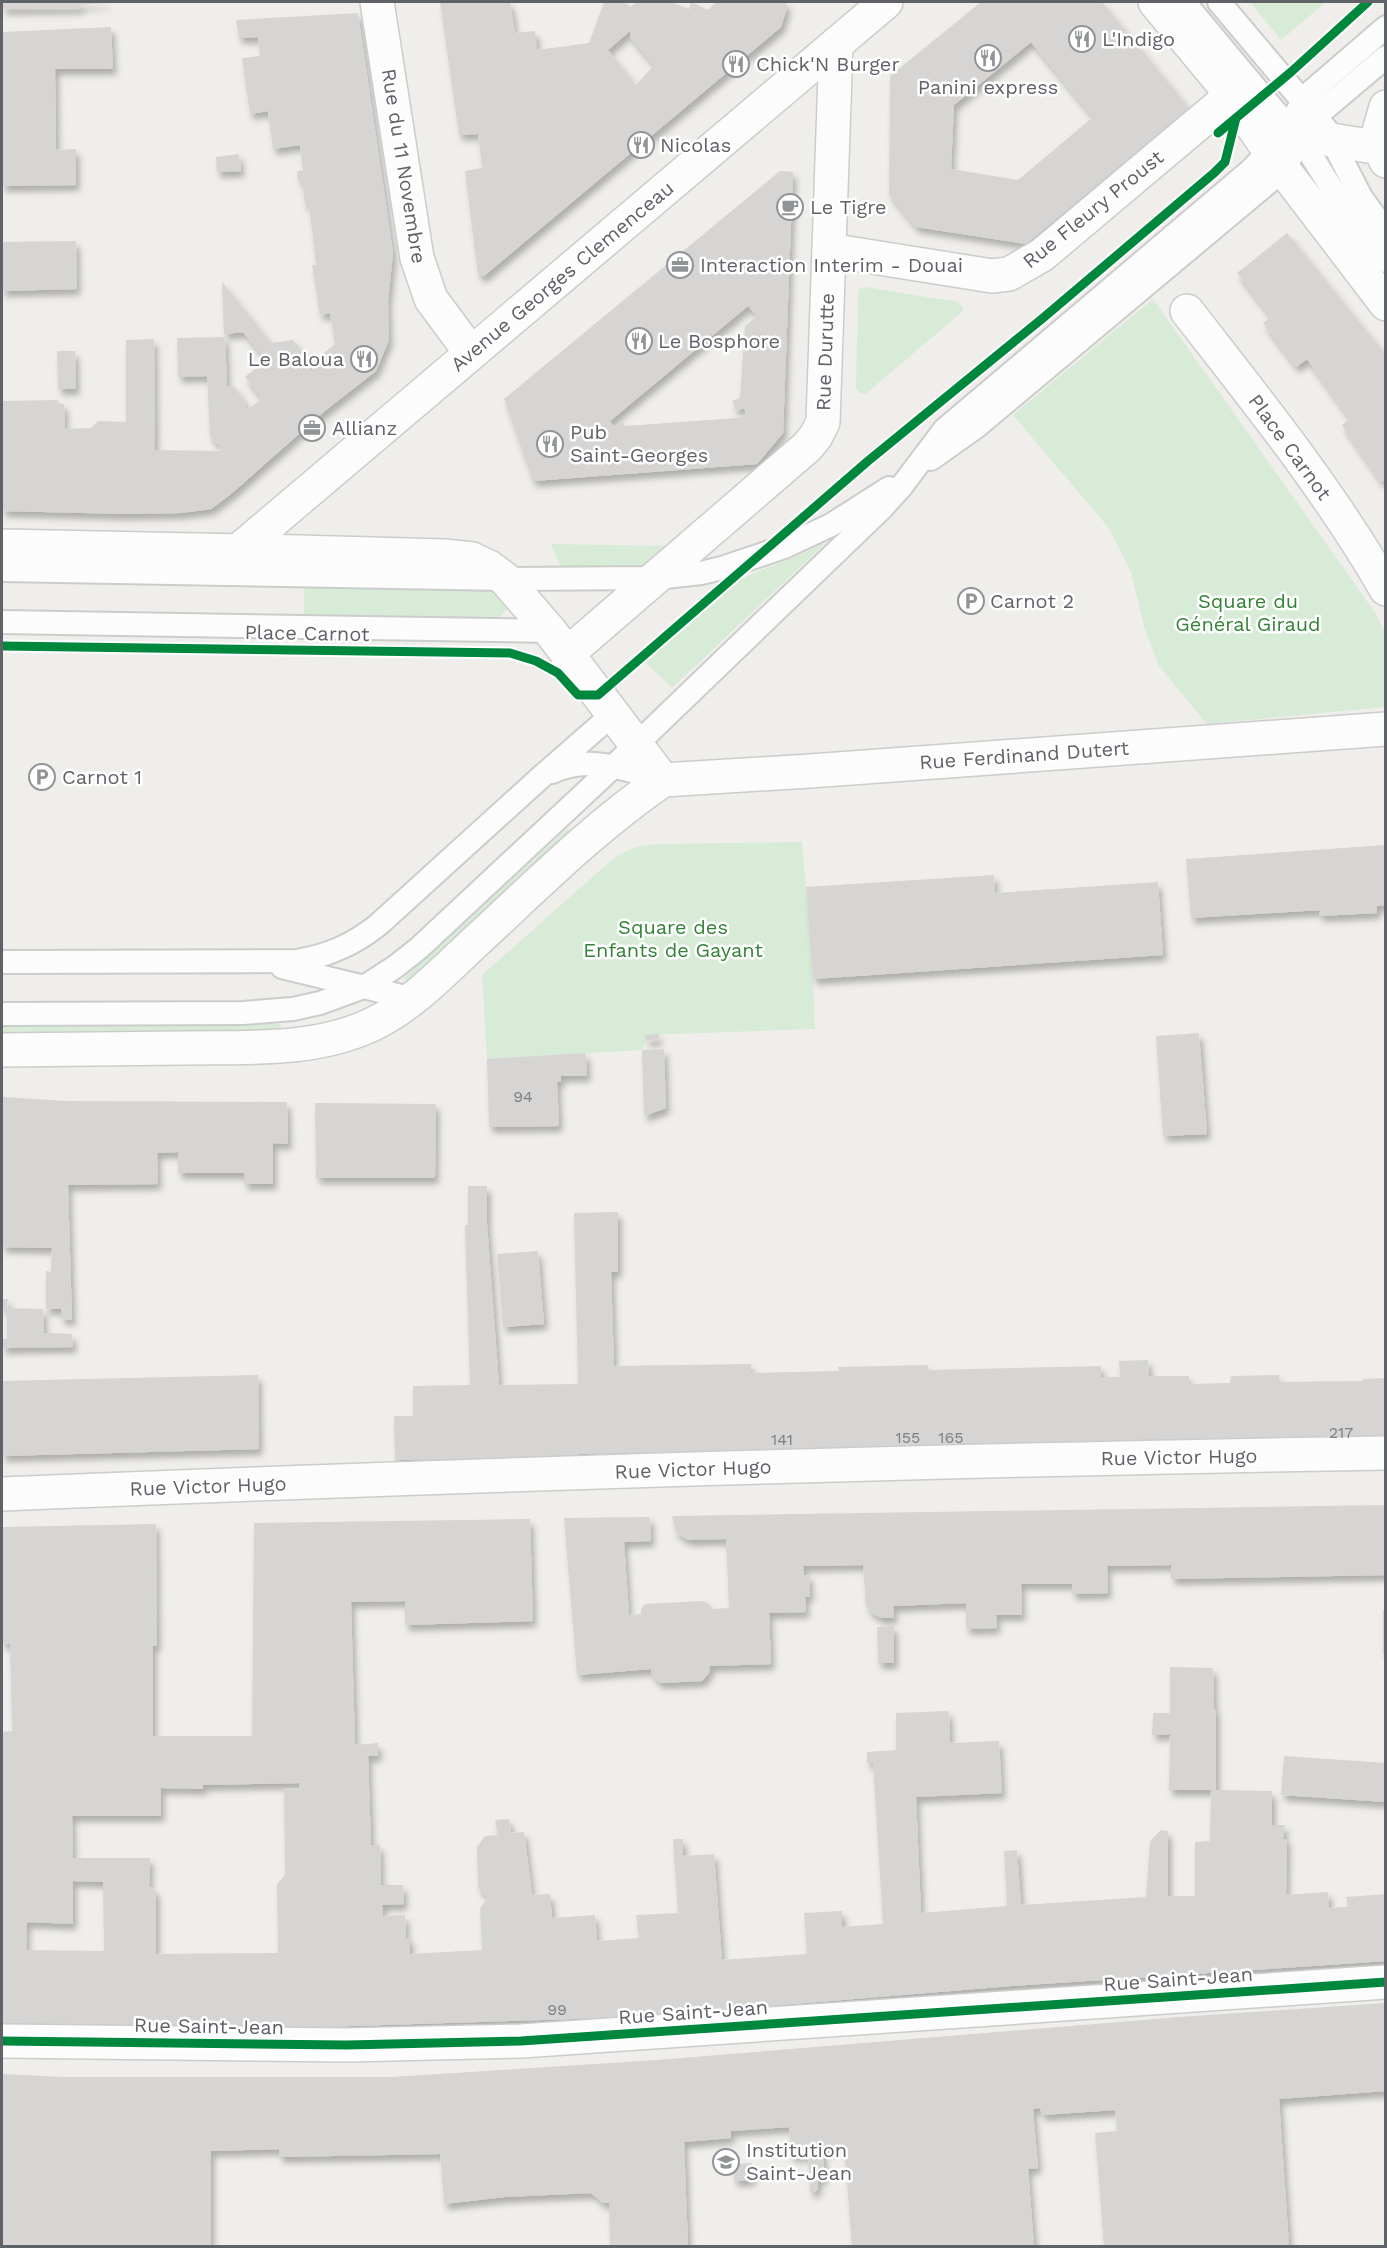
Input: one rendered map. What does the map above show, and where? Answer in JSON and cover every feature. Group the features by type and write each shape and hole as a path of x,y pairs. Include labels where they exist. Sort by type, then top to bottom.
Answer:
{"street":[{"name":"Rue du 11 Novembre","path":"377,2 417,258 431,298 471,353"},
{"name":"Avenue Georges Clemenceau","path":"239,550 471,353 843,26 886,2"},
{"path":"1155,2 1232,94 1293,134 1383,154 1379,130 1386,107"},
{"name":"Rue Durutte","path":"558,643 656,578 807,447 816,436 822,422 829,250 843,26"},
{"name":"Rue Fleury Proust","path":"829,250 992,276 1009,274 1042,255 1232,94"},
{"path":"1293,134 1386,304"},
{"name":"Place Carnot","path":"1187,311 1312,476 1349,529 1386,589"},
{"path":"2,546 239,550 444,556 472,559 489,567 505,579 558,643 613,714 625,756 663,780 592,835 414,999 379,1021 350,1034 295,1045 2,1050"},
{"name":"Rue Ferdinand Dutert","path":"663,780 1386,729"},
{"name":"Rue Victor Hugo","path":"2,1494 468,1475 1181,1456 1386,1454"},
{"name":"Rue Saint-Jean","path":"2,2042 347,2045 521,2041 1386,1982"}],"lane":[{"path":"1184,2 1293,134 1344,208 1386,261"},
{"path":"1219,2 1293,134 1361,197 1386,232"},
{"path":"1293,134 1326,78 1386,27"},
{"path":"2,1014 273,1012 320,1003 364,987 395,967 419,948 625,756 881,509 944,430 1386,57"},
{"path":"2,570 505,579 656,578 722,568 806,538 848,514 912,472"},
{"name":"Place Carnot","path":"2,622 558,643"},
{"path":"2,962 297,961 316,958 355,942 392,913 540,777 613,714"},
{"path":"540,777 580,763 625,756"},
{"path":"257,961 414,999"}],"green space":[{"path":"1250,2 1326,2 1281,40"},
{"path":"865,287 958,302 963,308 961,313 865,394 856,389 858,292 859,289"},
{"name":"Square du Général Giraud","path":"1153,299 1376,614 1385,632 1385,707 1207,724 1159,666 1145,630 1131,572 1108,527 1013,415"},
{"path":"836,533 672,688 644,661 743,578 808,551"},
{"path":"551,544 670,546 647,567 561,568"},
{"path":"304,588 497,591 508,604 502,615 489,620 304,616"},
{"path":"568,828 575,836 408,982 404,978"},
{"name":"Square des Enfants de Gayant","path":"802,842 812,955 815,1029 645,1035 646,1041 642,1050 487,1059 482,975 615,857 635,847 655,844"},
{"path":"281,1024 280,1031 2,1040 2,1027"}],"building":[{"path":"2,2 107,3 81,5 81,8 2,9"},
{"path":"440,2 510,2 515,33 535,31 537,50 589,43 604,2 625,2 630,7 638,2 671,2 689,9 691,2 708,10 716,2 786,2 787,8 781,27 484,276 478,275 465,171 482,168 478,134 459,135","holes":["630,31 630,37 654,65 636,85 608,50"]},
{"path":"981,2 1102,2 1189,108 1026,244 916,227 889,194 890,76","holes":["1031,42 1093,117 1018,180 951,169 954,105"]},
{"path":"358,13 393,253 388,301 389,340 376,371 326,410 211,509 181,513 126,514 2,511 2,401 58,400 58,403 64,404 65,429 91,428 98,421 126,422 126,340 154,339 155,450 220,451 219,445 210,437 207,376 178,377 177,338 225,337 227,386 234,386 245,402 246,410 262,399 245,377 266,360 243,332 224,334 222,282 271,343 293,340 312,363 335,344 330,313 320,315 312,265 316,265 309,204 305,205 302,180 298,181 297,171 303,170 300,145 273,149 268,111 250,114 242,58 260,56 258,37 239,38 236,20"},
{"path":"111,27 113,69 55,69 56,150 76,149 76,185 2,186 2,32"},
{"path":"239,154 241,171 217,172 216,157"},
{"path":"780,171 793,172 783,433 757,464 533,481 504,399","holes":["748,306 757,316 745,326 740,398 732,401 736,411 744,408 746,414 737,418 625,426 622,421 614,427 610,421"]},
{"path":"1287,233 1386,355 1386,480 1381,482 1342,425 1350,419 1307,359 1296,367 1263,323 1271,317 1237,273"},
{"path":"76,241 77,289 2,291 2,242"},
{"path":"57,351 75,351 76,389 58,389"},
{"path":"1386,845 1386,905 1377,906 1377,913 1319,916 1320,910 1191,918 1186,859"},
{"path":"994,875 995,893 1158,882 1163,955 813,979 806,887"},
{"path":"1199,1033 1207,1134 1163,1136 1156,1036"},
{"path":"659,1034 659,1039 646,1041 645,1035"},
{"path":"664,1049 666,1108 644,1116 642,1050"},
{"path":"586,1053 587,1076 561,1076 561,1082 557,1082 559,1126 489,1127 487,1059"},
{"path":"2,1097 66,1101 287,1102 288,1144 273,1143 273,1184 244,1184 244,1173 178,1173 178,1152 157,1153 158,1184 68,1185 72,1320 61,1319 61,1309 46,1309 46,1271 51,1272 52,1248 2,1247"},
{"path":"315,1103 436,1104 435,1178 316,1178"},
{"path":"468,1186 487,1186 487,1224 499,1385 578,1384 574,1213 618,1212 618,1272 611,1272 614,1366 751,1364 751,1373 839,1371 838,1367 928,1365 928,1370 1101,1366 1101,1377 1120,1377 1119,1361 1148,1360 1149,1376 1189,1376 1189,1384 1230,1383 1231,1376 1279,1375 1279,1382 1363,1381 1363,1379 1386,1378 1386,1442 752,1453 752,1451 668,1455 668,1452 579,1454 579,1457 395,1460 394,1416 413,1416 413,1386 470,1385 465,1225 468,1225"},
{"path":"538,1251 544,1324 503,1327 497,1254"},
{"path":"2,1299 8,1299 7,1308 2,1308"},
{"path":"7,1308 43,1309 44,1333 72,1334 73,1347 2,1348 2,1339 7,1339"},
{"path":"258,1375 259,1449 2,1456 2,1381"},
{"path":"1386,1505 1386,1575 1171,1579 1171,1565 1107,1566 1108,1593 1072,1594 1072,1584 1021,1584 1022,1615 996,1615 997,1628 966,1629 966,1603 893,1606 894,1618 881,1618 866,1606 863,1565 803,1566 804,1575 809,1575 810,1597 805,1596 806,1612 769,1613 771,1664 710,1666 709,1673 702,1681 660,1683 651,1674 651,1669 577,1675 564,1518 650,1517 651,1541 624,1542 629,1615 641,1614 641,1609 645,1604 704,1601 710,1605 710,1609 729,1608 726,1539 688,1540 676,1533 672,1516"},
{"path":"530,1519 533,1621 405,1625 405,1601 351,1602 355,1745 378,1743 378,1756 368,1756 371,1845 380,1845 381,1885 403,1885 404,1904 382,1905 383,1916 405,1915 406,1939 410,1938 410,1954 482,1950 480,1908 488,1898 478,1887 477,1847 485,1836 498,1835 495,1820 509,1819 511,1833 524,1832 532,1895 550,1894 552,1918 595,1915 597,1941 639,1938 636,1915 678,1913 673,1839 683,1839 683,1856 714,1854 722,1960 807,1954 804,1913 842,1911 842,1927 883,1924 873,1763 867,1763 867,1752 896,1750 896,1713 949,1711 950,1743 999,1741 1002,1793 916,1797 921,1913 1007,1906 1004,1851 1017,1850 1021,1905 1146,1897 1150,1841 1161,1830 1168,1831 1168,1896 1195,1896 1195,1842 1210,1841 1211,1790 1169,1790 1170,1734 1152,1735 1153,1713 1170,1713 1170,1667 1213,1668 1214,1709 1216,1709 1216,1790 1272,1791 1272,1825 1285,1825 1283,1839 1287,1839 1286,1895 1328,1892 1329,1908 1348,1907 1346,1897 1386,1894 1386,1961 1011,1986 603,2018 319,2027 104,2027 2,2023 2,1732 12,1731 10,1643 2,1644 2,1527 156,1524 157,1646 153,1646 153,1736 252,1736 254,1523","holes":["299,1783 300,1788 284,1789 285,1875 277,1884 278,1953 156,1954 156,1891 149,1886 150,1858 73,1858 72,1816 161,1816 161,1788 203,1789 203,1785","73,1881 103,1882 104,1951 26,1950 27,1922 73,1924"]},
{"path":"1383,1610 1386,1610 1386,1654 1383,1654"},
{"path":"894,1626 894,1663 878,1663 877,1627"},
{"path":"1284,1756 1386,1763 1386,1802 1281,1795"},
{"name":"Institution Saint-Jean","path":"1386,2003 1386,2091 1279,2099 1289,2246 1104,2246 1095,2133 1117,2131 1115,2110 1042,2115 1040,2108 1033,2109 1038,2168 1028,2169 1034,2246 852,2246 844,2146 823,2149 824,2178 818,2179 818,2188 815,2192 810,2192 808,2155 791,2157 789,2127 731,2131 731,2138 684,2142 688,2246 610,2246 609,2203 603,2203 591,2193 505,2197 444,2204 440,2154 279,2157 279,2149 211,2151 211,2246 2,2246 2,2074 63,2077 392,2077 657,2060 1180,2017"},
{"path":"752,2163 752,2180 734,2181 733,2164"}],"cycle path":[{"path":"1218,133 1291,72 1368,2"},
{"path":"2,646 510,653 536,661 558,673 578,695 598,695 868,461 1043,318 1214,173 1225,162 1236,118"},
{"path":"2,2041 347,2045 521,2041 1386,1982"}],"place":[{"name":"L'Indigo","path":"1082,39"},
{"name":"Panini express","path":"988,58"},
{"name":"Chick'N Burger","path":"736,64"},
{"name":"Nicolas","path":"641,145"},
{"name":"Le Tigre","path":"790,207"},
{"name":"Interaction Interim - Douai","path":"680,265"},
{"name":"Le Bosphore","path":"639,341"},
{"name":"Le Baloua","path":"364,359"},
{"name":"Allianz","path":"312,428"},
{"name":"Pub Saint-Georges","path":"550,444"},
{"name":"Carnot 2","path":"971,601"},
{"name":"Carnot 1","path":"42,777"},
{"name":"Institution Saint-Jean","path":"726,2162"}]}
